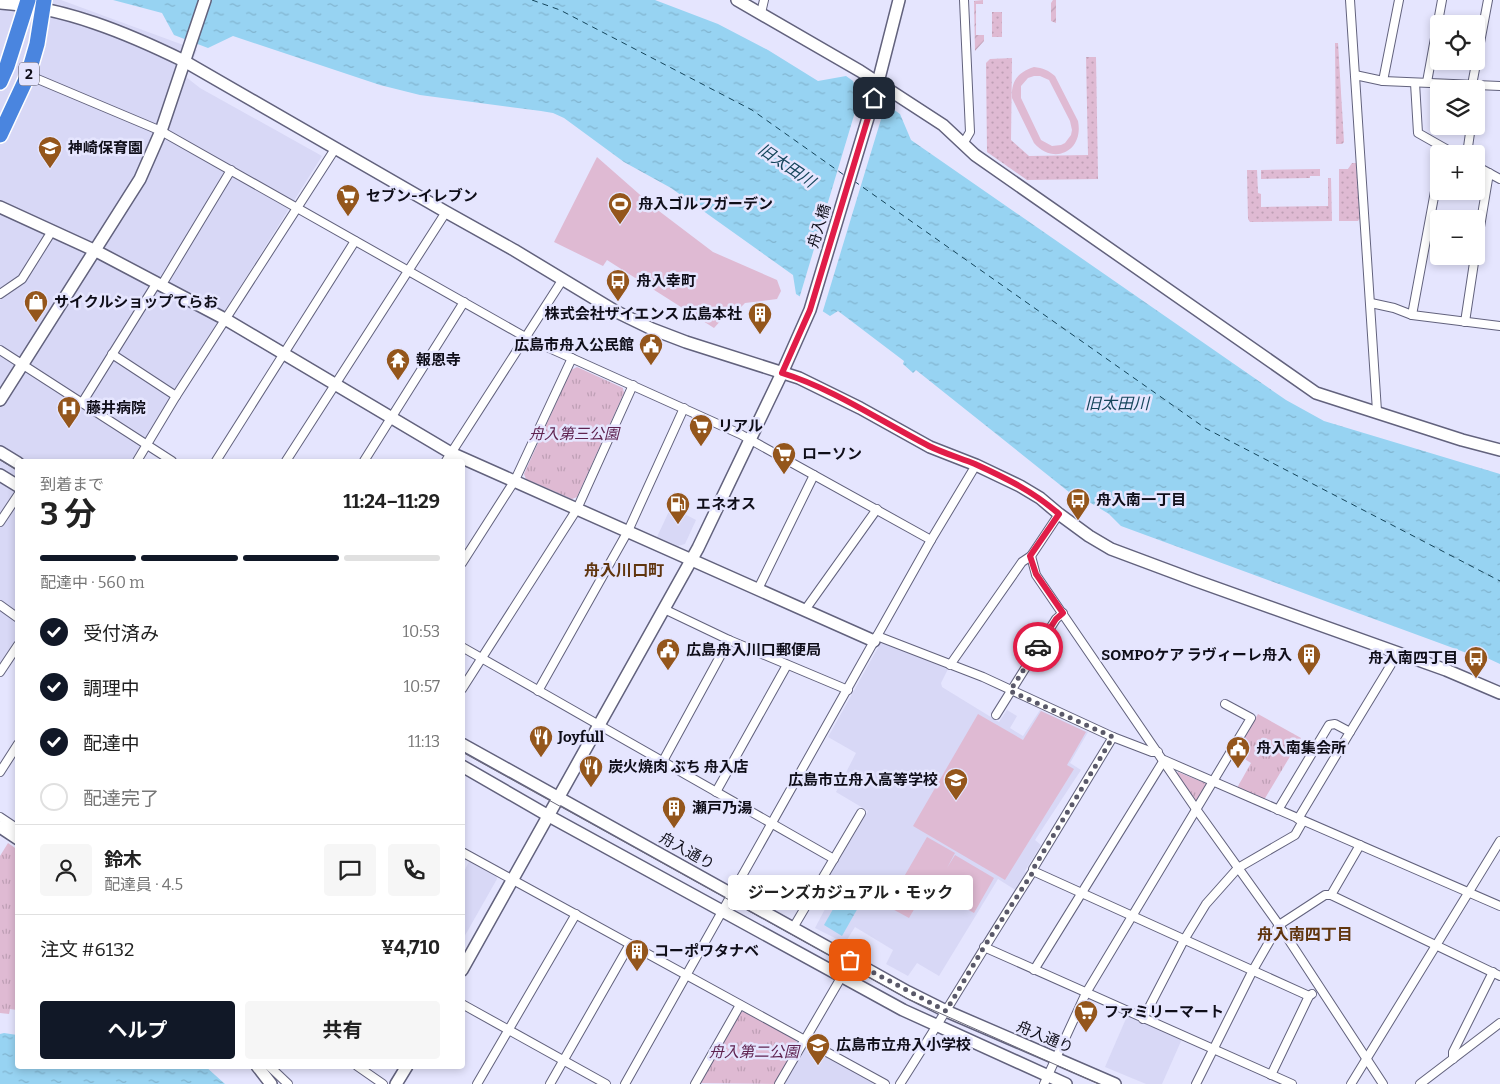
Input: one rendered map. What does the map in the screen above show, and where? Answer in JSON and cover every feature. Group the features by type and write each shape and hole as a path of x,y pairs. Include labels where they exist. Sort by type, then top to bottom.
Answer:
{"highway":[{"name":"2","path":"0,82 27,3"},
{"name":"2","path":"0,135 28,75 37,44 43,4"}],"street":[{"path":"0,400 140,180 161,131 205,0"},
{"path":"736,0 877,82 943,125 975,155 1316,393 1377,411 1462,440 1500,450"},
{"path":"761,13 764,0"},
{"name":"舟入橋","path":"465,965 691,560 782,373 810,310 875,94 899,0"},
{"path":"963,144 970,132 964,0"},
{"path":"1350,0 1377,411"},
{"path":"1383,81 1400,0"},
{"path":"1427,82 1442,0"},
{"path":"1476,80 1488,0"},
{"path":"0,3 43,4 144,41 184,61 563,279 615,311 652,329 686,342 799,378 860,408 930,447 976,464 1034,494 1059,514 1111,549 1446,670 1500,693"},
{"path":"28,75 161,131 527,338 750,439 931,540"},
{"path":"1355,75 1383,81 1430,82"},
{"path":"1415,83 1418,133 1435,145"},
{"path":"1485,87 1500,86"},
{"path":"138,459 176,396 335,149"},
{"path":"82,403 231,170"},
{"path":"1485,171 1500,179"},
{"path":"1482,210 1488,173"},
{"path":"1412,315 1433,200"},
{"path":"0,207 96,251 225,319 391,419 448,457 527,338 563,279"},
{"path":"287,459 446,212"},
{"path":"0,294 22,279 52,231"},
{"path":"217,459 355,241"},
{"path":"1465,322 1474,265"},
{"path":"365,459 464,302"},
{"path":"1370,303 1394,308 1412,315 1500,326"},
{"path":"0,350 169,459"},
{"path":"112,354 176,396"},
{"path":"465,558 515,480 572,358"},
{"path":"465,684 577,509 633,386"},
{"path":"538,691 628,531 684,408"},
{"path":"0,452 15,461"},
{"path":"465,463 515,480 805,610 875,639 983,677 1113,737 1152,752 1158,752"},
{"path":"625,1084 931,540 976,464"},
{"path":"0,475 15,484"},
{"path":"758,589 814,475"},
{"path":"0,522 15,500"},
{"path":"805,610 877,509"},
{"path":"950,665 1022,562 1030,556 1059,514"},
{"path":"1030,556 1036,574 1196,809 1279,925 1383,1084"},
{"path":"0,605 15,616"},
{"path":"664,609 729,640 848,690"},
{"path":"996,715 1056,619 1063,613"},
{"path":"663,761 729,640"},
{"path":"465,648 834,859"},
{"path":"0,672 15,650"},
{"path":"1143,1019 1184,940 1206,904 1238,868 1295,836 1301,820 1350,732 1398,653"},
{"path":"716,792 787,665"},
{"path":"1046,1080 1086,993 1131,915 1251,718 1225,704"},
{"path":"1278,810 1330,726 1335,724 1350,732"},
{"path":"900,1084 984,947 1033,872 1033,869 1113,737"},
{"name":"舟入通り","path":"465,746 850,960 946,1011 1115,1084"},
{"path":"0,772 15,749"},
{"path":"1164,760 1500,906"},
{"path":"1034,970 1164,760"},
{"path":"465,768 547,816 903,1010 1046,1080 1066,1084"},
{"path":"793,928 861,813"},
{"path":"0,817 15,827"},
{"path":"0,827 15,837"},
{"path":"1351,1084 1500,841"},
{"path":"1331,895 1360,845"},
{"path":"465,854 885,1084"},
{"path":"1033,872 1310,996"},
{"path":"1196,1084 1253,970 1279,925 1325,895 1331,895 1497,974 1453,1052 1453,1059"},
{"path":"477,1084 576,914"},
{"path":"550,1084 630,944"},
{"path":"984,947 1292,1084"},
{"path":"780,1084 842,976"},
{"path":"1271,1074 1310,996 1319,988"},
{"path":"695,1084 740,1005"},
{"path":"465,1006 606,1084"},
{"path":"1420,1084 1500,1022"},
{"path":"258,1069 271,1084"},
{"path":"272,1069 288,1084"},
{"path":"361,1069 378,1083"},
{"path":"396,1084 405,1069"}],"shaded area":[{"path":"0,0 61,0 197,50 186,77 200,88 322,156 132,459 15,459 15,647 0,672"},
{"name":"エネオス","path":"671,507 696,520 685,544 678,546 657,537"},
{"name":"広島市立舟入高等学校","path":"884,643 948,669 941,683 942,687 999,722 1007,710 1017,716 1010,728 1023,736 1040,710 1088,732 1070,763 1081,770 1035,840 1041,845 1025,871 1027,876 1017,891 998,879 939,976 917,963 908,976 886,964 893,950 855,927 845,943 815,928 825,909 814,902 868,811 836,792 856,753 828,737 880,644"},
{"path":"470,860 496,874 497,879 465,935 465,869"},
{"path":"1128,1014 1182,1039 1162,1084 1146,1084 1105,1067"},
{"name":"広島市立舟入小学校","path":"808,1046 875,1084 783,1084 804,1047"}],"green space":[{"path":"983,0 983,4 976,4 976,35 984,35 984,41 975,51 974,1"},
{"path":"1053,0 1056,0 1056,23 1051,21 1051,3"},
{"path":"992,12 1002,12 1002,37 992,37"},
{"path":"1335,43 1338,43 1344,142 1342,144 1336,144"},
{"path":"1086,57 1096,57 1098,179 1027,180 987,152 986,63 990,59 1012,58 1011,140 1029,156 1088,155"},
{"path":"1034,67 1048,71 1055,76 1078,121 1079,132 1076,140 1066,152 1050,153 1042,150 1034,143 1012,98 1014,82 1024,72","holes":["1040,76 1049,80 1070,121 1071,135 1061,145 1052,146 1041,140 1021,98 1021,86 1028,78"]},
{"name":"舟入ゴルフガーデン","path":"597,157 655,208 713,252 777,280 781,291 777,299 745,303 738,310 734,306 714,328 607,260 603,266 554,242"},
{"path":"1352,163 1356,163 1360,218 1358,221 1339,221 1339,169 1348,169"},
{"path":"1320,169 1320,176 1310,176 1310,178 1261,179 1261,170"},
{"path":"1247,170 1257,170 1261,207 1328,206 1328,178 1331,178 1332,221 1250,222 1248,219"},
{"name":"舟入第三公園","path":"577,367 623,388 624,393 577,497 572,499 526,479 524,474 571,370"},
{"path":"1041,711 1086,732 1067,765 1074,769 1005,880 913,826 978,714 1023,740"},
{"path":"1258,714 1301,738 1264,800 1237,788 1251,763 1235,753"},
{"path":"1178,772 1207,785 1198,800 1195,800 1176,774"},
{"path":"927,837 955,853 947,868 955,855 994,878 974,913 934,890 937,886 930,882 909,918 887,906"},
{"path":"8,843 15,848 15,1010 10,1009 9,1014 0,1013 0,856"},
{"name":"舟入第二公園","path":"745,1011 796,1040 798,1045 777,1084 700,1083 739,1013"}],"water":[{"name":"旧太田川","path":"113,0 655,0 718,24 768,50 818,81 846,76 900,114 911,140 1286,400 1324,421 1500,474 1500,664 1121,526 1109,514 1081,497 1079,500 916,370 913,373 903,364 904,361 838,311 830,316 796,294 793,275 671,188 624,162 564,118 553,113 541,111 420,95 380,85 233,36 208,48 174,35 162,13"},
{"path":"841,895 859,906 842,936 824,925"},
{"path":"0,1034 15,1035 15,1069 208,1069 225,1084 0,1084"}],"pier":[{"path":"853,80 896,108 882,116 822,314 799,299 858,102"}],"ferry route":[{"path":"532,0 560,10 752,110 844,175"},
{"path":"854,181 1205,428 1500,581"}],"tram line":[{"path":"0,460 15,469"},
{"path":"465,754 908,999 1099,1084"}],"way so far":[{"path":"850,960 946,1011 984,947 1033,872 1033,869 1113,737 1010,691 1038,647"}],"place":[{"name":"神崎保育園","path":"50,169"},
{"name":"セブン-イレブン","path":"348,217"},
{"name":"舟入ゴルフガーデン","path":"620,225"},
{"name":"舟入幸町","path":"618,302"},
{"name":"サイクルショップてらお","path":"36,323"},
{"name":"株式会社ザイエンス 広島本社","path":"760,335"},
{"name":"広島市舟入公民館","path":"651,366"},
{"name":"報恩寺","path":"398,381"},
{"name":"藤井病院","path":"69,429"},
{"name":"リアル","path":"701,447"},
{"name":"ローソン","path":"784,475"},
{"name":"舟入南一丁目","path":"1078,521"},
{"name":"エネオス","path":"678,525"},
{"name":"広島舟入川口郵便局","path":"668,671"},
{"name":"SOMPOケア ラヴィーレ舟入","path":"1309,676"},
{"name":"舟入南四丁目","path":"1476,679"},
{"name":"Joyfull","path":"541,758"},
{"name":"舟入南集会所","path":"1238,769"},
{"name":"炭火焼肉 ぶち 舟入店","path":"591,788"},
{"name":"広島市立舟入高等学校","path":"956,801"},
{"name":"瀬戸乃湯","path":"674,829"},
{"name":"ジーンズカジュアル・モック","path":"850,960"},
{"name":"コーポワタナベ","path":"637,972"},
{"name":"ファミリーマート","path":"1086,1033"},
{"name":"広島市立舟入小学校","path":"818,1066"}],"district":[{"name":"舟入川口町","path":"624,570"},
{"name":"舟入南四丁目","path":"1305,934"}],"route":[{"path":"874,98 810,310 782,373 799,378 860,408 930,447 976,464 1020,486 1040,498 1059,514 1030,556 1036,574 1063,613 1056,619 1038,647"}]}
